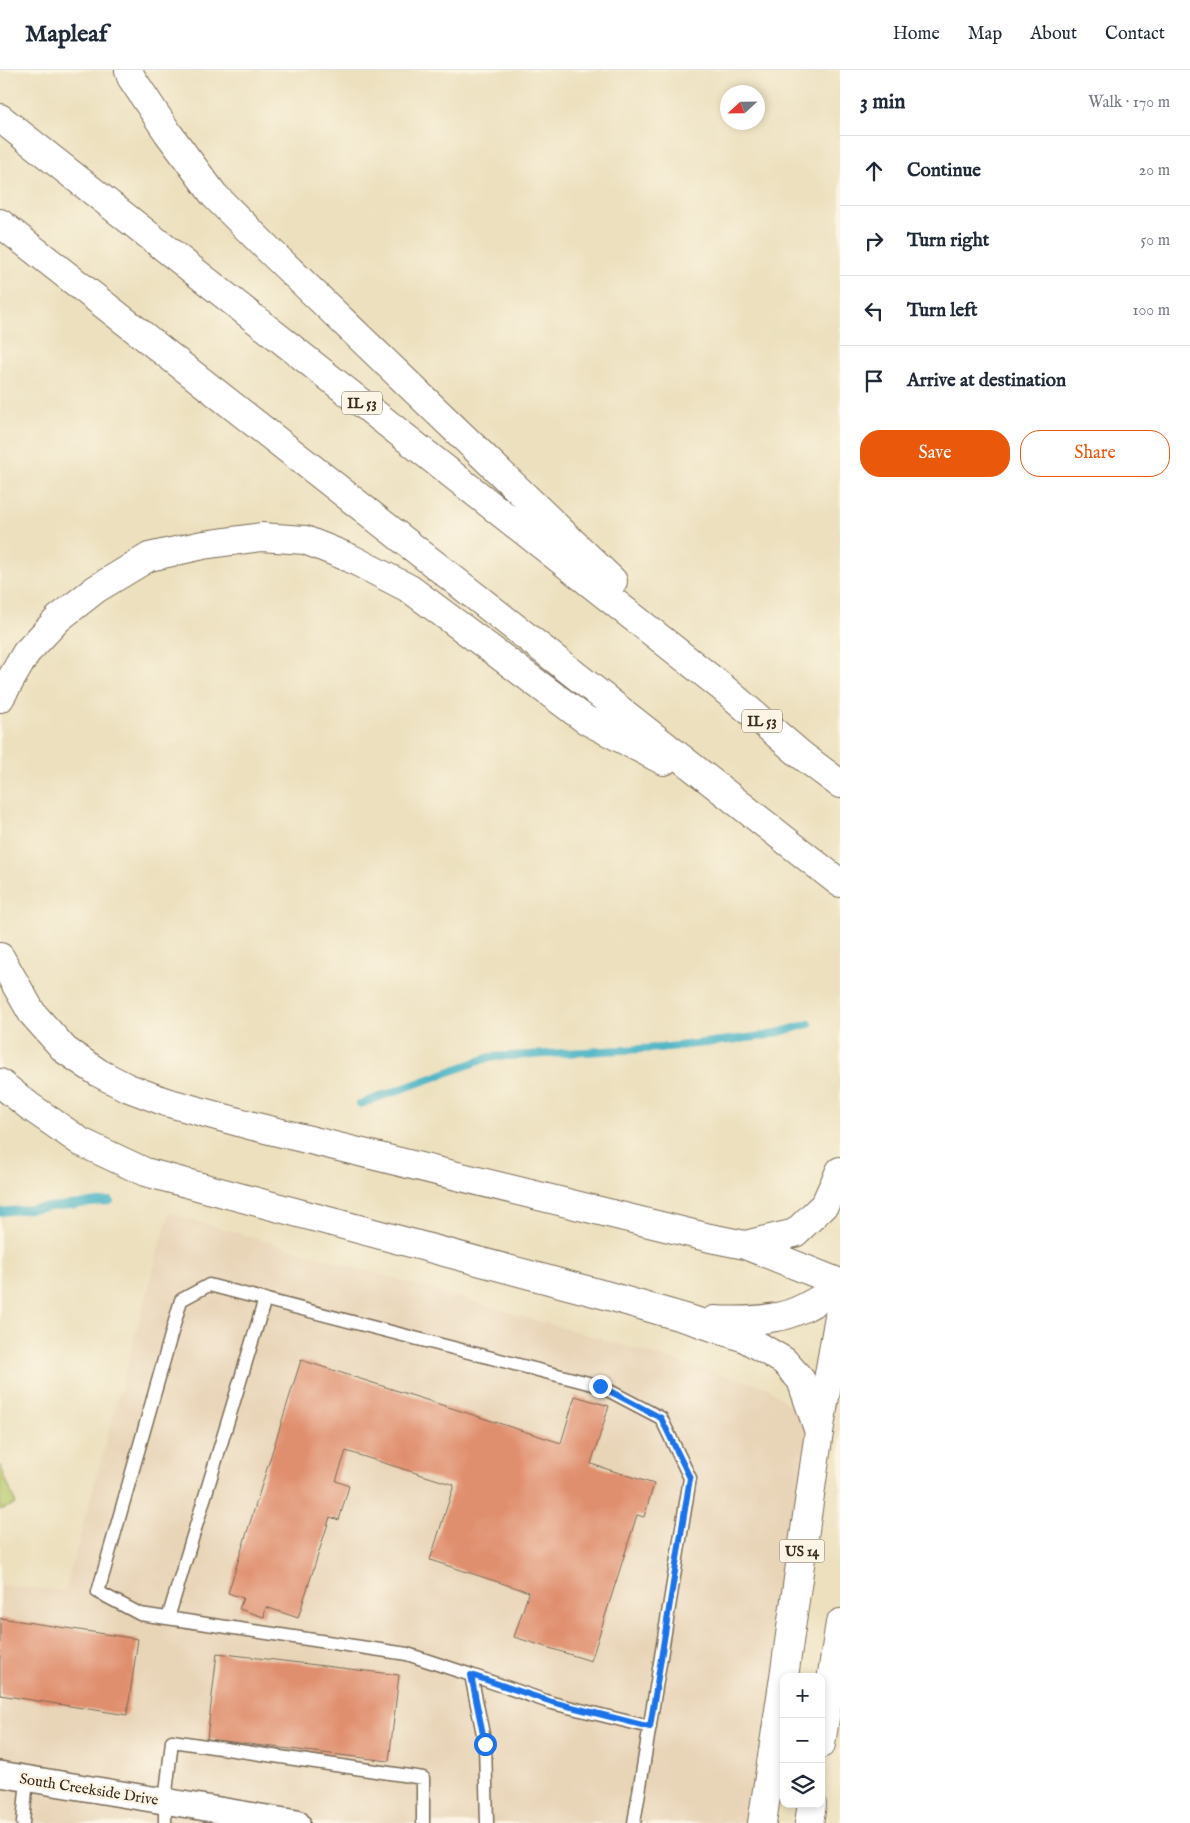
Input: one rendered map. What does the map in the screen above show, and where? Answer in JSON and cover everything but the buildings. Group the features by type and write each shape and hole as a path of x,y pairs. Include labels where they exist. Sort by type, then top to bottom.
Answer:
{"main road":[{"path":"129,70 168,133 214,196 723,688"},
{"name":"IL 53","path":"0,118 723,688 800,754 840,784"},
{"path":"0,223 840,883"},
{"path":"0,698 26,653 58,618 96,589 148,557 203,545 261,537 305,540 350,558 410,589 586,720 722,791"},
{"path":"0,957 32,1013 65,1050 99,1073 126,1087 166,1102 253,1126 701,1236 745,1245 840,1283"},
{"path":"0,1083 29,1106 81,1142 145,1172 599,1293 692,1320 745,1338 784,1360 801,1380 819,1432"},
{"path":"745,1245 795,1232 824,1204 840,1171"},
{"path":"692,1320 736,1321 778,1317 811,1304 840,1287"},
{"name":"US 14","path":"785,1673 819,1432 840,1310"},
{"path":"825,1719 840,1623"},
{"name":"US 14","path":"762,1823 780,1704"},
{"path":"809,1823 811,1808"}],"street":[{"name":"South Creekside Drive","path":"0,1774 165,1812 297,1823"}],"lane":[{"path":"634,1823 650,1727 690,1478 661,1418 600,1386 209,1285 181,1300 98,1592 140,1614 407,1654 552,1702 650,1727"},
{"path":"168,1618 265,1299"},
{"path":"471,1675 485,1744 487,1823"},
{"path":"165,1812 172,1742 423,1778 424,1823"},
{"path":"23,1823 27,1779"}],"shaded area":[{"path":"169,1213 769,1388 819,1432 784,1673 780,1673 780,1700 762,1823 0,1823 0,1585 65,1591"}],"green space":[{"path":"0,1465 16,1504 0,1510"}],"waterway":[{"path":"360,1104 490,1057 660,1048 765,1036 809,1024"},
{"path":"0,1212 110,1201"}],"route":[{"path":"485,1744 471,1675 552,1702 650,1727 690,1478 661,1418 600,1386"}]}
